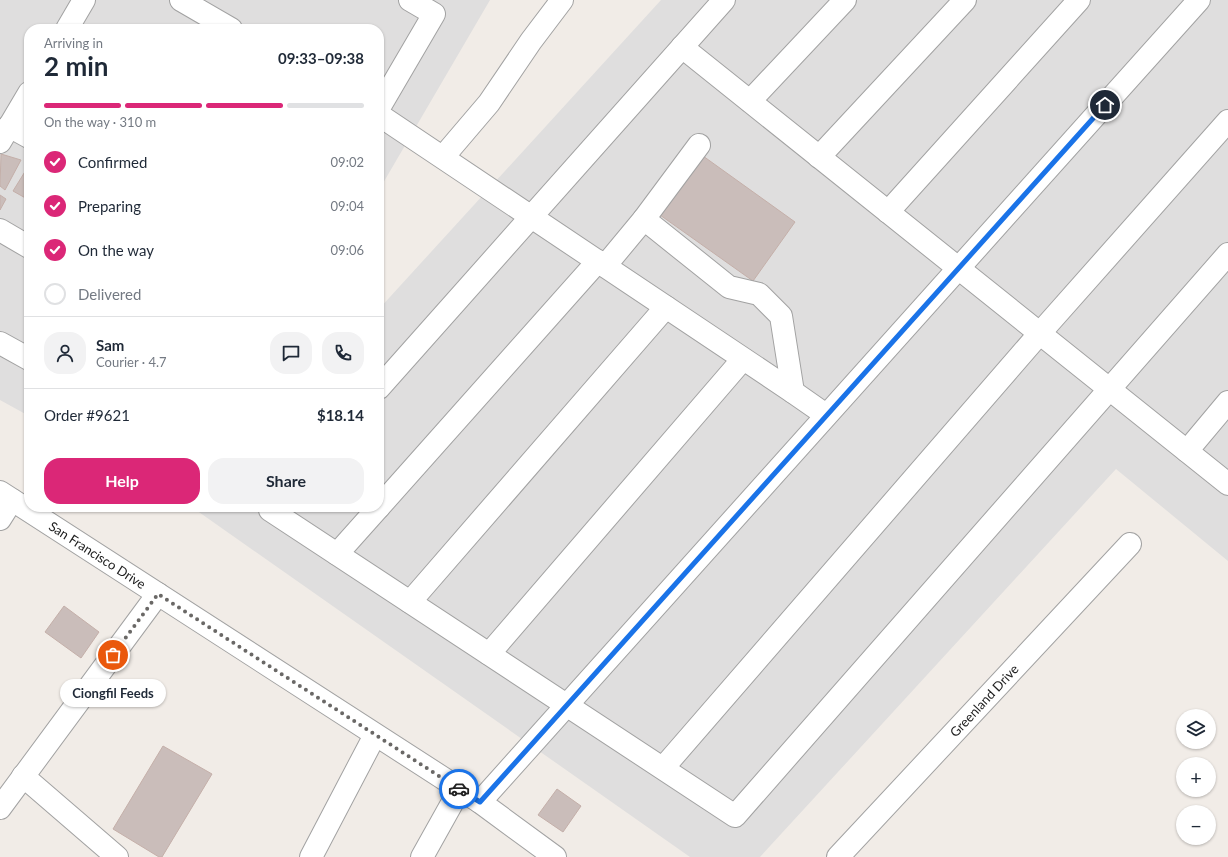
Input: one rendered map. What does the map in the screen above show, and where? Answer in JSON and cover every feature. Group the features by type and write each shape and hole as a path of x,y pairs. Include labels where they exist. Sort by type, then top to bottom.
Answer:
{"street":[{"path":"70,24 84,0"},
{"path":"181,0 222,24"},
{"path":"384,99 434,14 410,0"},
{"path":"443,158 489,103 562,0"},
{"path":"384,382 724,0"},
{"path":"750,101 845,0"},
{"path":"819,157 965,0"},
{"path":"888,212 1079,0"},
{"path":"480,802 1199,0"},
{"path":"682,47 1228,484"},
{"path":"24,102 5,134 24,137"},
{"path":"384,118 826,415"},
{"path":"663,768 1040,333 1228,121"},
{"path":"384,502 644,219 699,145"},
{"path":"644,219 729,287 759,294 781,316 793,392"},
{"path":"0,230 24,244"},
{"path":"273,512 735,816 1228,254"},
{"path":"410,602 666,307"},
{"path":"0,343 24,356"},
{"path":"489,654 743,358"},
{"path":"1187,451 1228,402"},
{"path":"0,519 6,496"},
{"name":"San Francisco Drive","path":"6,496 24,508"},
{"name":"San Francisco Drive","path":"31,512 480,802 544,854"},
{"path":"337,554 375,512"},
{"name":"Greenland Drive","path":"838,857 1130,544"},
{"path":"0,808 158,594"},
{"path":"311,857 375,735"},
{"path":"23,776 117,857"},
{"path":"422,857 460,789"}],"shaded area":[{"path":"0,0 490,0 384,181 384,24 24,24 24,413 0,400"},
{"path":"661,0 1228,0 1228,561 1116,469 760,857 690,857 199,512 384,512 384,304"}],"building":[{"path":"1,154 21,160 5,190 0,186"},
{"path":"703,156 795,222 753,281 660,215"},
{"path":"24,173 24,197 13,191"},
{"path":"0,195 6,199 0,210"},
{"path":"64,606 99,632 81,658 45,632"},
{"path":"163,746 212,774 162,857 159,857 113,829"},
{"path":"557,789 581,806 563,832 538,815"}],"way so far":[{"path":"113,655 158,594 459,789"}],"place":[{"name":"Ciongfil Feeds","path":"113,655"}],"route":[{"path":"459,789 480,802 1105,105"}]}
